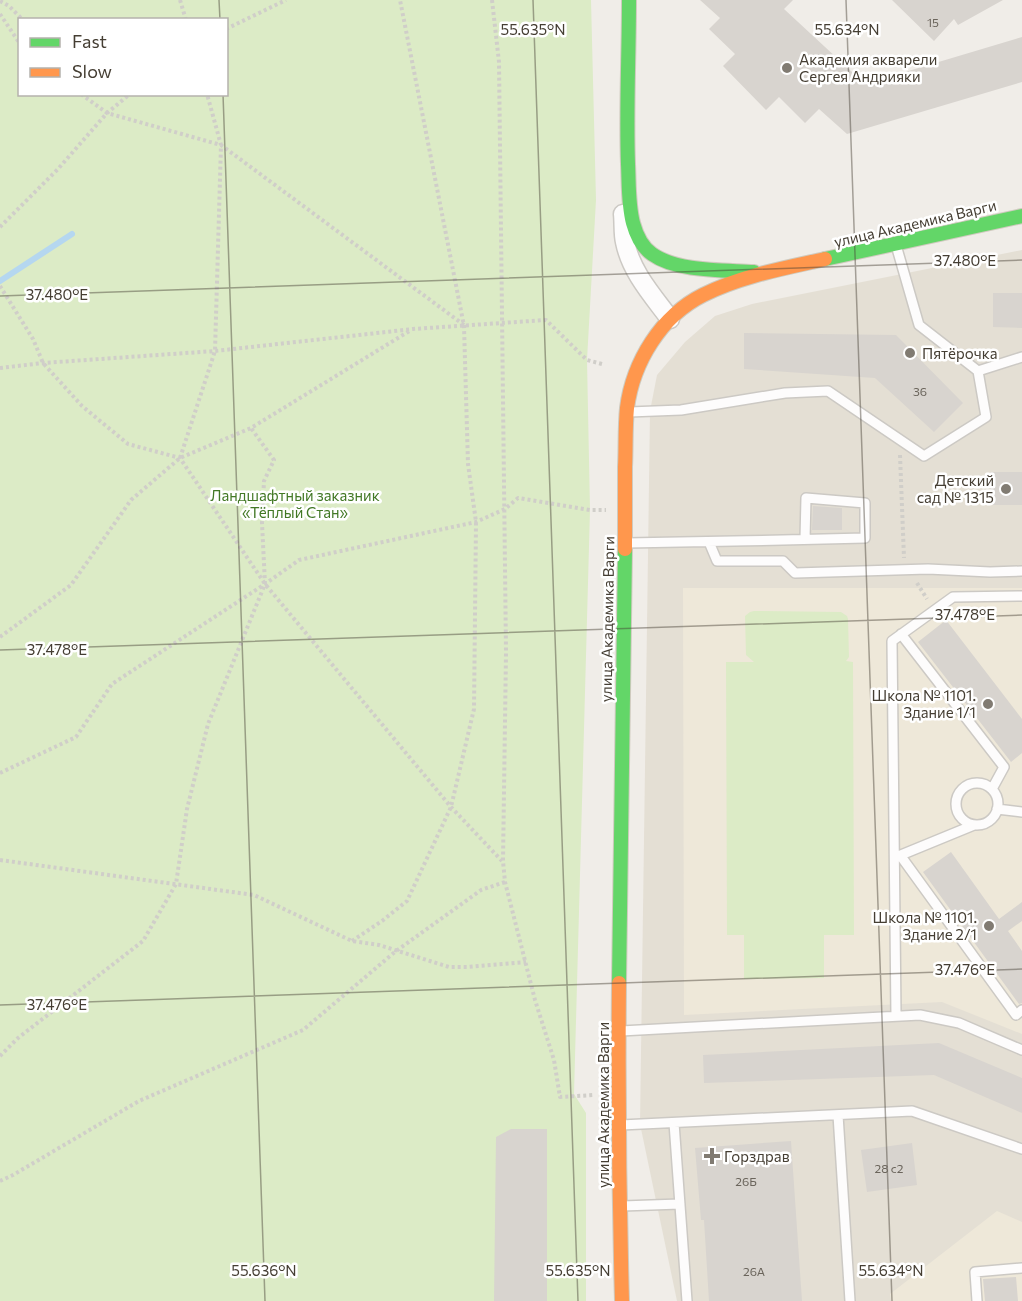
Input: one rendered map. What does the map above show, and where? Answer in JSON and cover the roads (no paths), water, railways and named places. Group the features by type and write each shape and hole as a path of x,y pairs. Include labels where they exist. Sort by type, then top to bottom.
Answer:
{"street":[{"path":"629,0 628,162 631,215 635,230 643,245 655,255 684,266 769,273"},
{"path":"628,162 623,211 624,242 643,283 670,319"},
{"name":"улица Академика Варги","path":"622,1301 618,1125 626,412 635,371 670,319 687,304 705,293 769,273 1022,216"}],"lane":[{"path":"626,412 681,410 785,393 828,391 924,456 986,417 978,371 919,325 895,243"},
{"path":"978,371 1022,357"},
{"path":"625,543 865,538 865,503 806,498 805,539"},
{"path":"709,542 717,561 783,561 795,573 928,569 1022,571"},
{"path":"896,1016 897,857 892,641 953,597 1022,596"},
{"path":"901,634 1004,767 992,789"},
{"path":"976,783 985,784 992,789 998,802 994,816 981,825 965,822 956,807 961,791 967,785 976,783"},
{"path":"997,810 1022,812"},
{"path":"897,857 974,825"},
{"path":"897,857 1016,1015 1022,1010"},
{"path":"619,1031 920,1015 959,1023 1022,1050"},
{"path":"618,1125 912,1111 1022,1149"},
{"path":"838,1114 850,1301"},
{"path":"674,1123 687,1301"},
{"path":"619,1206 680,1204"},
{"path":"977,1301 975,1272 1022,1269"}],"waterway":[{"path":"0,281 72,234"}],"place":[{"name":"Академия акварели Сергея Андрияки","path":"787,68"},
{"name":"Пятёрочка","path":"910,353"},
{"name":"Детский сад № 1315","path":"1006,489"},
{"name":"Школа № 1101. Здание 1/1","path":"988,704"},
{"name":"Школа № 1101. Здание 2/1","path":"989,926"},
{"name":"Горздрав","path":"712,1156"}],"park label":[{"name":"Ландшафтный заказник «Тёплый Стан»","path":"295,504"}]}
